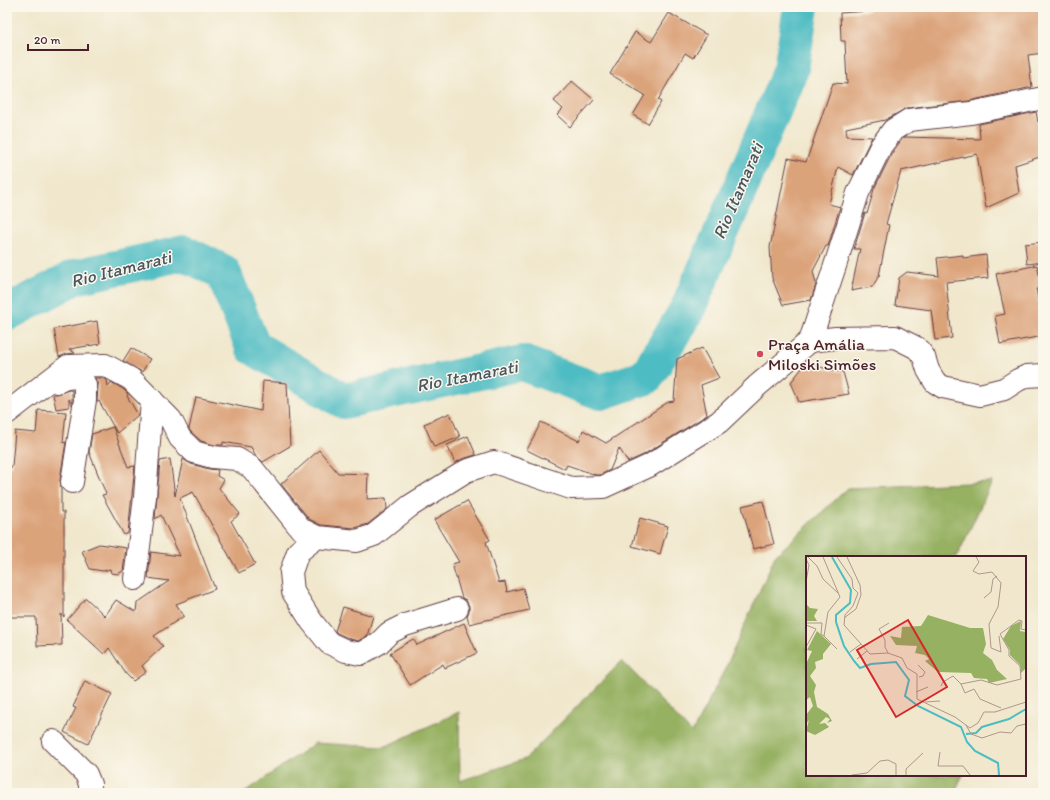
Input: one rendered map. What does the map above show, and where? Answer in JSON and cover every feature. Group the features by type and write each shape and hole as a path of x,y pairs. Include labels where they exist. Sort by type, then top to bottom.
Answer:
{"street":[{"path":"7,413 68,366 105,365 131,378 171,420 180,438 194,452 212,457 237,459 252,468 301,529 317,537 357,541 374,535 410,506 466,471 494,462 570,488 603,487 649,466 719,422 757,386 810,341 858,193 881,146 893,130 909,120 971,112 1043,98"},
{"path":"810,341 836,338 895,337 917,348 924,357 928,370 935,382 943,387 980,395 1004,389 1027,376 1043,375"},
{"path":"7,418 63,379 75,376 82,379 85,385 85,400 72,482"},
{"path":"135,579 145,497 152,400"},
{"path":"317,537 298,552 291,572 291,578 293,592 312,622 329,643 346,651 360,654 379,644 390,633 405,625 457,609"},
{"path":"53,741 86,774 90,784 90,793"}],"green space":[{"path":"992,482 957,556 806,556 806,776 962,776 954,793 244,793 315,743 384,747 459,712 460,781 525,759 622,661 692,733 726,667 775,556 848,488"}],"building":[{"path":"868,7 1043,7 1043,53 1028,55 1032,87 969,101 907,108 885,120 846,128 847,136 872,137 853,175 838,167 829,204 840,207 828,246 826,246 813,271 816,284 811,300 783,305 772,278 770,247 788,158 806,162 833,83 847,84 845,41 841,41 840,13 870,11"},
{"path":"669,13 707,35 693,58 685,53 658,100 661,102 648,124 633,115 645,95 610,74 635,32 651,42"},
{"path":"572,81 594,100 570,127 557,115 563,109 554,101"},
{"path":"1036,112 1038,122 1043,120 1043,156 1015,165 1019,193 986,208 977,154 901,171 886,224 889,225 879,276 872,287 851,291 860,249 854,249 865,213 867,214 874,189 892,153 902,139 905,137 980,139 979,124"},
{"path":"1043,242 1043,262 1027,264 1025,244"},
{"path":"963,255 963,258 986,255 988,278 946,282 952,338 935,340 931,310 895,305 899,278 907,272 939,276 937,258"},
{"path":"1037,265 1042,288 1036,289 1043,323 1043,336 1000,344 995,316 1005,314 996,274"},
{"path":"97,321 100,344 69,349 75,353 59,357 54,329"},
{"path":"131,348 150,359 142,372 123,361"},
{"path":"702,348 719,378 701,385 707,415 643,455 628,462 619,448 610,470 600,475 596,475 567,465 565,469 527,450 541,422 579,441 583,430 606,443 668,402 674,401 677,359"},
{"path":"807,362 829,370 843,372 849,394 799,402 791,382"},
{"path":"95,378 107,380 108,387 111,382 123,389 128,394 127,396 138,415 117,433 99,401 97,402 98,385"},
{"path":"263,381 287,383 290,446 263,462 256,456 251,447 223,442 223,445 214,445 201,441 190,431 189,429 196,397 261,411"},
{"path":"72,390 72,405 69,399 69,407 56,409 53,394"},
{"path":"38,410 66,412 63,443 66,442 60,480 61,512 64,512 64,617 61,614 62,645 37,646 36,617 7,617 7,467 12,467 15,431 36,433"},
{"path":"450,413 460,437 434,447 424,424"},
{"path":"113,427 128,467 135,466 128,533 124,535 102,495 106,494 89,452 92,434"},
{"path":"468,436 476,455 462,459 455,463 447,445"},
{"path":"319,450 338,473 368,474 367,499 386,498 387,509 368,524 355,528 321,525 309,519 281,484"},
{"path":"170,459 175,496 183,459 191,464 218,470 217,476 224,480 219,488 240,514 231,521 255,564 239,573 193,492 180,498 215,589 176,604 184,616 154,636 163,646 142,666 146,672 133,681 126,674 109,648 104,654 67,620 86,598 105,616 116,600 136,612 137,603 169,581 148,578 151,552 180,556 161,515 155,519 160,461"},
{"path":"467,501 490,540 486,542 499,583 505,582 507,592 523,588 529,610 469,624 467,616 469,606 466,600 462,598 452,564 459,562 434,520"},
{"path":"763,501 774,544 753,549 742,506"},
{"path":"640,518 668,526 660,554 632,546"},
{"path":"99,544 126,548 123,571 118,574 111,573 110,569 103,571 90,569 82,551"},
{"path":"343,607 373,616 367,636 358,641 350,639 335,631"},
{"path":"464,623 477,653 445,668 443,664 410,685 390,653 413,639 417,645"},
{"path":"85,681 112,694 88,744 64,732 76,708 73,707"}],"waterway":[{"name":"Rio Itamarati","path":"7,313 75,277 184,253 223,272 253,347 344,401 522,363 601,392 646,377 687,310 791,69 801,7"}],"place":[{"name":"Praça Amália Miloski Simões","path":"760,354"}]}
